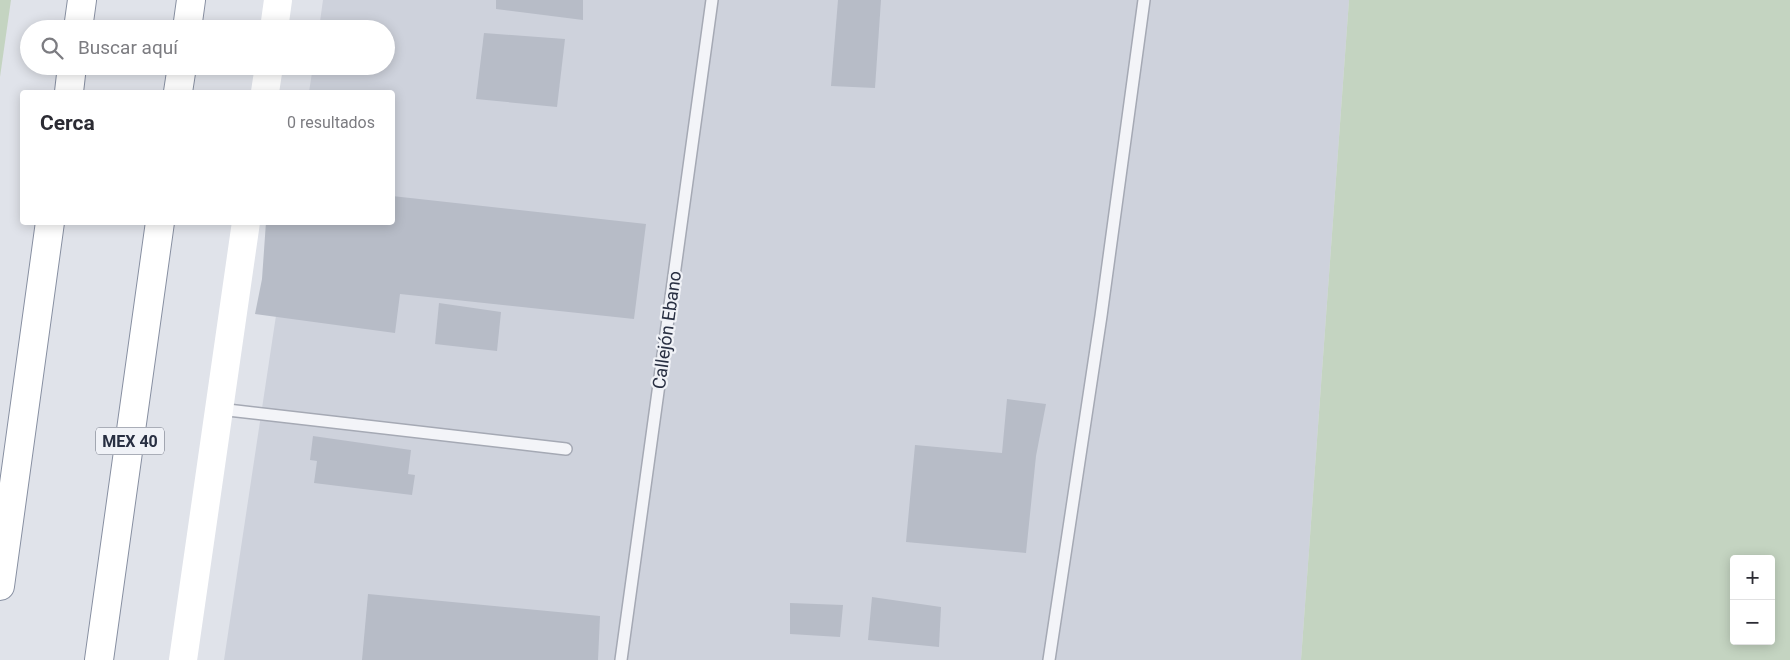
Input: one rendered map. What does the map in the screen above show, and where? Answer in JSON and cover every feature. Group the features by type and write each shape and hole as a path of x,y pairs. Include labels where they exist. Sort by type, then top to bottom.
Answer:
{"main road":[{"path":"79,20 82,0"},
{"path":"188,20 191,0"},
{"path":"275,20 278,0"},
{"path":"69,90 71,75"},
{"path":"178,90 181,75"},
{"path":"265,90 268,75"},
{"path":"0,586 50,225"},
{"name":"MEX 40","path":"99,660 160,225"},
{"path":"183,660 246,225"}],"lane":[{"name":"Callejón Ebano","path":"621,660 712,0"},
{"path":"1049,660 1100,326 1144,0"},
{"path":"219,409 566,449"}],"shaded area":[{"path":"323,0 1349,0 1301,660 224,660 290,225 395,225 395,90 309,90 312,75 395,75 395,20 320,20"}],"green space":[{"path":"0,0 11,0 0,77"},
{"path":"1349,0 1790,0 1790,660 1301,660"}],"building":[{"path":"496,0 583,0 583,20 496,9"},
{"path":"838,0 881,0 875,88 831,86"},
{"path":"484,33 565,39 557,107 476,99"},
{"path":"395,196 646,224 634,319 400,294 395,333 255,314 262,279 266,225 395,225"},
{"path":"439,303 501,312 497,351 435,344"},
{"path":"1007,399 1046,404 1036,456 1026,553 906,542 915,445 1002,453"},
{"path":"313,436 411,450 408,474 415,475 412,495 314,483 317,461 310,460"},
{"path":"368,594 600,616 598,660 362,660"},
{"path":"872,597 941,607 939,647 868,640"},
{"path":"790,603 843,605 840,637 790,634"}]}
